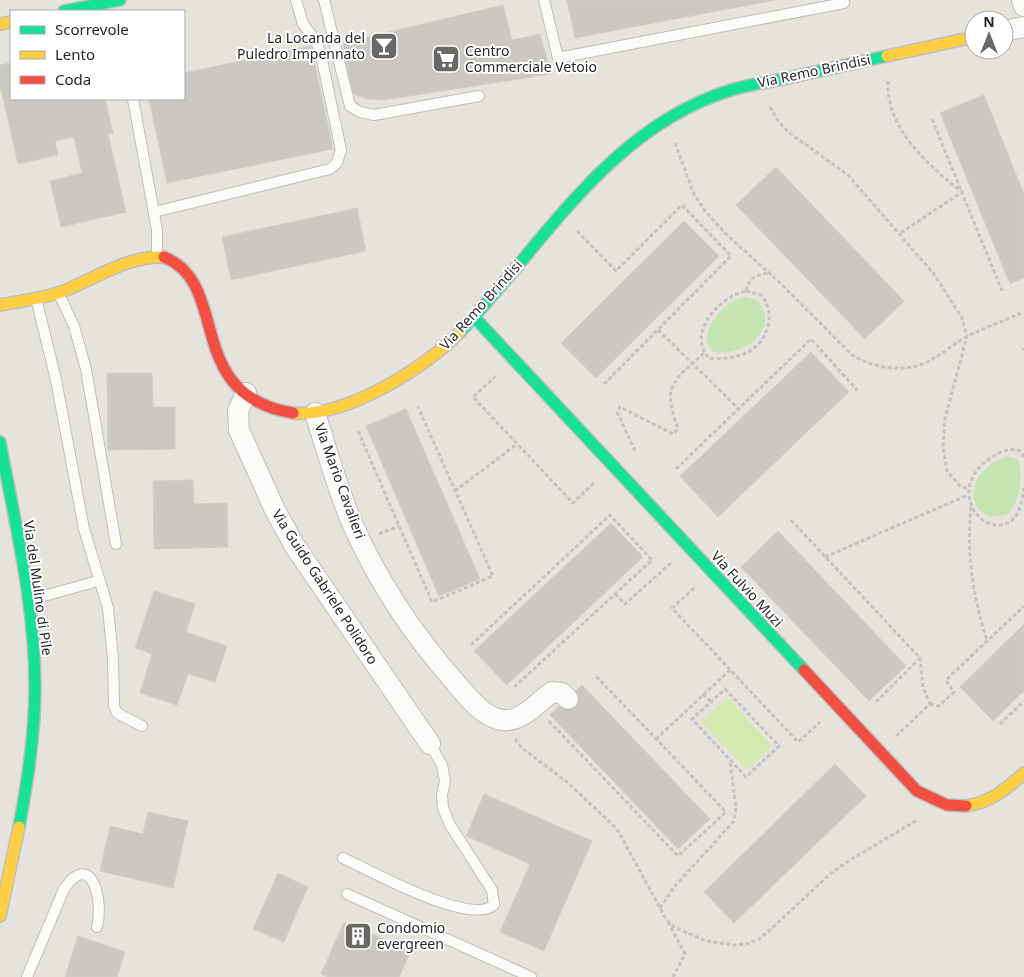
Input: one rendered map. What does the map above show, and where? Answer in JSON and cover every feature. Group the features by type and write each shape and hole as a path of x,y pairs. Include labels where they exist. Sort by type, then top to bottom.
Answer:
{"street":[{"path":"69,10 120,0"},
{"path":"1022,0 1024,6"},
{"name":"Via Remo Brindisi","path":"157,256 177,262 190,276 197,287 215,352 222,367 246,393 284,412 315,413 363,396 412,372 433,357 474,317 560,215 608,162 642,133 667,118 708,98 761,83 964,39"},
{"path":"0,305 58,293 142,259 157,256"},
{"name":"Via Fulvio Muzi","path":"474,317 917,791 932,800 956,806 984,802 1003,792 1024,772"},
{"name":"Via Guido Gabriele Polidoro","path":"246,393 238,411 240,430 274,508 294,545 430,744"},
{"name":"Via Mario Cavalieri","path":"315,413 353,524 396,606 436,660 462,690 484,713 494,719 506,721"},
{"name":"Via del Mulino di Pile","path":"0,442 28,600 35,687 33,730 26,794 0,916"},
{"path":"506,721 517,718 552,692 562,693 568,699"}],"lane":[{"path":"154,212 330,169 337,163 341,150 321,55 316,41 303,24 296,0"},
{"path":"324,0 350,106 360,112 374,115 479,96"},
{"path":"544,0 558,58 844,3 843,0"},
{"path":"132,100 154,212 158,240 157,256"},
{"path":"58,293 74,326 86,369 116,544"},
{"path":"36,298 56,380 84,529 108,608 113,659 114,706 117,713 142,726"},
{"path":"0,511 12,509"},
{"path":"28,600 98,580"},
{"path":"343,858 448,906 482,911 489,910 494,905 492,890 450,825 443,808 444,781 442,765 430,744"},
{"path":"27,977 64,889 71,879 80,876 89,877 95,884 100,900 100,916 97,927"},
{"path":"347,894 531,977"}],"path":[{"path":"895,54 888,79 888,92 893,115 899,128 927,162 962,192"},
{"path":"761,83 779,122 794,137 848,175 945,289 962,318 967,336 945,419 943,447 947,471 960,486 968,488"},
{"path":"667,118 694,194 726,234 852,355 866,364 886,368 925,363 967,336 1024,312"},
{"path":"932,119 1002,290"},
{"path":"899,234 962,192"},
{"path":"560,215 616,271 682,206 731,256 604,384"},
{"path":"746,291 754,277 768,273"},
{"path":"746,291 761,295 766,301 770,316 763,338 753,349 745,354 715,359 708,358 704,352 700,339 707,321 732,297 746,291"},
{"path":"658,330 739,409"},
{"path":"676,469 811,339 857,390"},
{"path":"636,452 617,412 620,408 673,434 678,430 670,409 669,395 677,378 704,352"},
{"path":"514,360 473,397 573,503 612,466"},
{"path":"358,431 432,602 493,576 418,408"},
{"path":"455,491 517,444"},
{"path":"1024,457 1022,450 1010,449 989,459 973,476 968,488 968,495 975,514 993,524 1003,524 1011,521 1016,514 1024,488"},
{"path":"825,557 968,495"},
{"path":"971,507 968,532 972,585 987,641"},
{"path":"471,645 610,515 652,560 512,689"},
{"path":"791,520 920,658 923,688 930,704"},
{"path":"615,594 625,604 688,548"},
{"path":"711,572 672,608 730,670 798,742 837,706"},
{"path":"930,704 939,706 954,692 946,680 1024,606"},
{"path":"874,704 920,658"},
{"path":"656,739 730,670"},
{"path":"534,706 678,856 726,812 596,676"},
{"path":"725,690 779,746 746,777 730,760 692,719 725,690"},
{"path":"703,694 711,702"},
{"path":"1000,724 1024,701"},
{"path":"880,751 930,704"},
{"path":"506,721 510,732 522,748 567,782 618,829 686,954 673,977"},
{"path":"660,908 680,880 734,821 736,808 730,760"},
{"path":"666,919 674,927 706,941 735,945 759,939 830,874 912,824 925,812 932,800"}],"green space":[{"path":"745,297 757,300 764,311 765,321 762,331 747,346 724,353 713,352 707,343 713,320 730,303"},
{"path":"1007,456 1018,459 1020,465 1021,480 1018,495 1008,514 994,516 984,513 977,507 974,497 975,486 980,475 991,464"},
{"path":"728,698 772,746 747,770 701,721"}],"building":[{"path":"567,0 775,0 575,38"},
{"name":"Centro Commerciale Vetoio","path":"503,5 512,40 540,34 551,74 384,100 367,99 354,94 351,88 343,43"},
{"path":"311,46 333,149 167,183 149,100 185,100 185,73"},
{"path":"10,63 10,100 105,100 113,133 108,134 126,212 61,227 50,181 82,173 74,137 55,141 58,155 18,164 0,85 0,65"},
{"path":"984,95 1024,194 1024,278 1010,284 940,113"},
{"path":"776,167 904,301 865,339 736,205"},
{"path":"357,208 366,251 231,280 222,237"},
{"path":"684,221 719,256 596,378 561,343"},
{"path":"811,352 849,392 718,517 680,476"},
{"path":"107,373 152,373 153,407 175,407 175,449 108,450"},
{"path":"406,409 480,579 439,596 366,426"},
{"path":"193,480 194,504 227,503 228,547 154,549 153,481"},
{"path":"611,523 643,557 507,685 474,651"},
{"path":"778,531 906,666 869,701 741,567"},
{"path":"154,591 195,604 186,632 227,646 215,682 188,674 177,705 140,693 152,654 135,648"},
{"path":"1024,624 1024,691 993,721 960,687"},
{"path":"582,685 710,819 678,849 550,715"},
{"path":"835,764 866,796 734,923 704,892"},
{"path":"484,794 592,841 544,951 500,932 530,864 466,836"},
{"path":"148,812 188,821 173,888 100,871 110,826 143,834"},
{"path":"278,873 308,887 284,942 253,929"},
{"name":"Condomio evergreen","path":"344,922 411,951 399,977 328,977 321,974"},
{"path":"78,936 125,952 117,977 65,977"}],"traffic: fast":[{"path":"69,10 120,0"},
{"path":"460,332 581,192 613,160 649,131 687,108 731,90 887,56"},
{"path":"474,317 804,670"},
{"path":"0,442 28,594 34,656 35,705 32,740 19,827"}],"traffic: slow":[{"path":"0,24 10,22"},
{"path":"887,56 964,39"},
{"path":"0,305 61,292 111,269 137,260 164,257"},
{"path":"293,413 336,408 383,388 426,361 460,332"},
{"path":"966,806 990,798 1024,773"},
{"path":"0,916 19,827"}],"traffic: jam":[{"path":"164,257 185,271 197,290 221,363 236,385 258,402 293,413"},
{"path":"804,670 917,791 947,805 966,806"}],"place":[{"name":"La Locanda del Puledro Impennato","path":"384,46"},
{"name":"Centro Commerciale Vetoio","path":"446,59"},
{"name":"Condomio evergreen","path":"358,936"}]}
